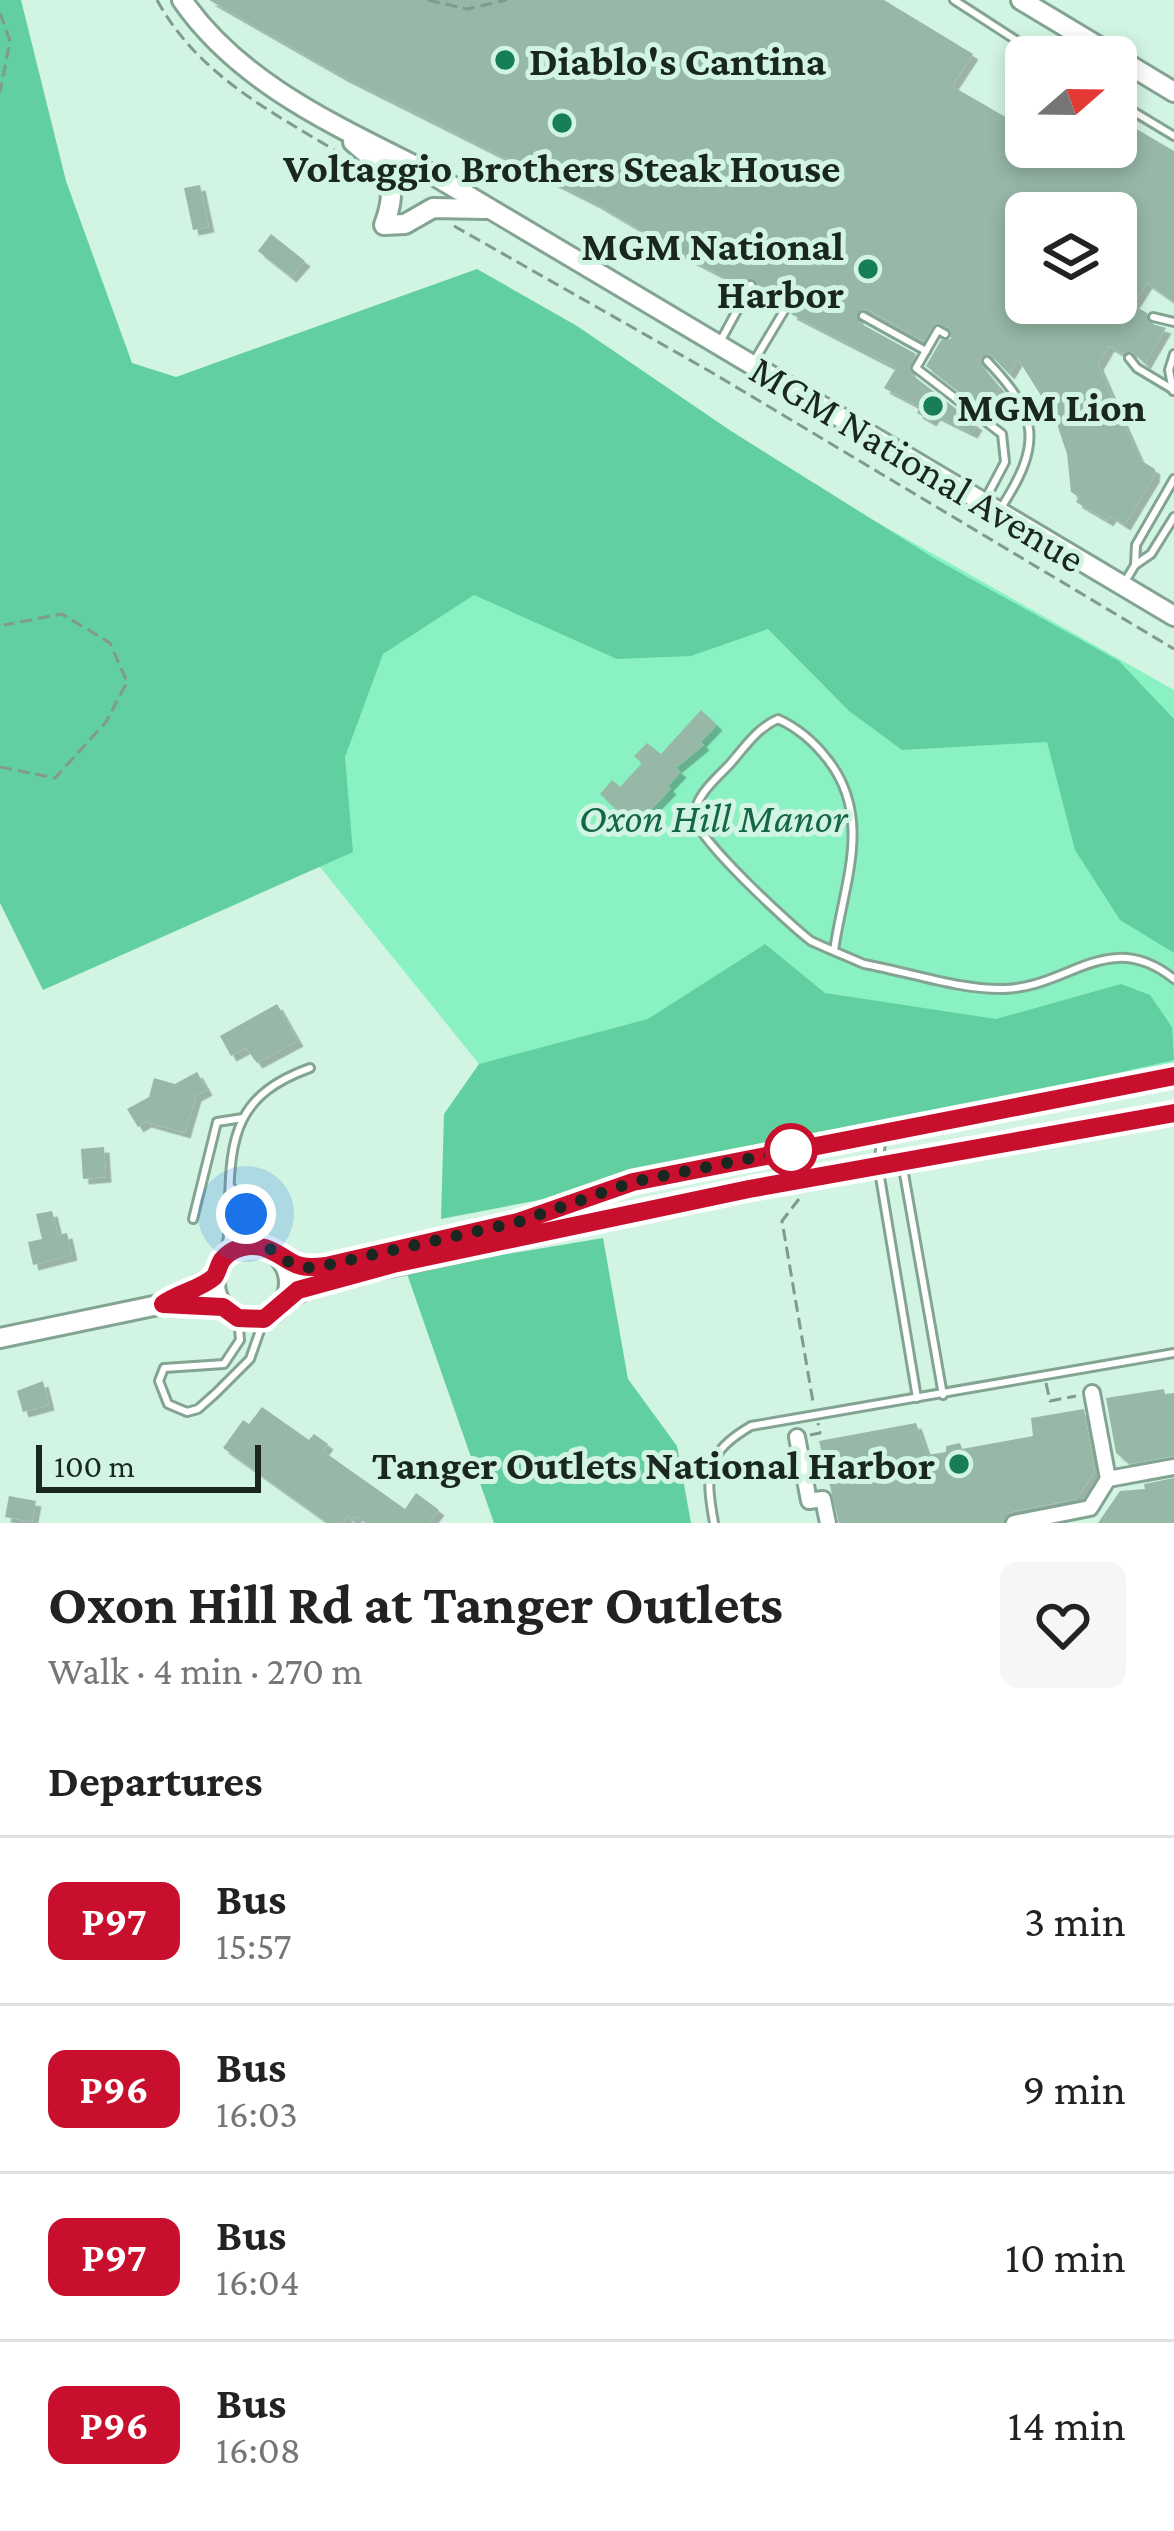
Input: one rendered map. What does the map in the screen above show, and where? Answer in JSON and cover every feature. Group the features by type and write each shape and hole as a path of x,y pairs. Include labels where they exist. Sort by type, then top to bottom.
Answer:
{"main road":[{"name":"MGM National Avenue","path":"182,0 221,50 256,77 490,209 1174,616"},
{"path":"1021,0 1081,36"},
{"path":"1137,70 1174,92"},
{"path":"331,122 389,176 390,211 384,226 405,224 433,208 490,209"},
{"path":"163,1304 218,1269 235,1249 251,1245 308,1268 326,1266 518,1222 633,1182 1174,1076"},
{"path":"0,1338 163,1304 264,1319 315,1283 393,1264 902,1161 1174,1113"},
{"path":"275,1255 290,1286 286,1300"},
{"path":"218,1269 216,1294 230,1312"}],"street":[{"path":"1014,1523 1092,1515 1108,1479 1092,1394"},
{"path":"796,1437 809,1502 823,1499 828,1523"},
{"path":"1108,1479 1174,1467"}],"lane":[{"path":"954,0 1010,36"},
{"path":"1137,114 1174,136"},
{"path":"718,344 752,285"},
{"path":"752,364 790,301"},
{"path":"863,316 926,351"},
{"path":"1153,317 1174,322"},
{"path":"945,334 938,330 916,368 1002,434 1005,462 991,506"},
{"path":"1173,390 1169,370 1174,354"},
{"path":"1129,358 1173,390"},
{"path":"987,362 1017,397 1032,442 1024,469 991,506"},
{"path":"1136,565 1136,545 1174,479"},
{"path":"1124,585 1174,517"},
{"path":"834,951 853,858 854,818 832,765 792,725 778,719 758,732 716,779 700,798 694,816 721,856 804,936 834,951 864,964 1003,989 1118,957 1150,962 1174,979"},
{"path":"218,1269 230,1239 235,1142 243,1118 259,1094 310,1068"},
{"path":"194,1219 217,1123 243,1118"},
{"path":"882,1133 902,1161 943,1394"},
{"path":"882,1133 878,1166 917,1398"},
{"path":"231,1187 275,1255"},
{"path":"230,1312 240,1340 224,1364 164,1368 159,1381 168,1404 187,1412 216,1393 250,1359 264,1319"},
{"path":"714,1523 708,1491 710,1467 724,1442 751,1426 1174,1353"}],"path":[{"path":"428,0 467,9 507,0"},
{"path":"0,13 10,40 0,92"},
{"path":"441,222 711,372 1174,649"},
{"path":"0,632 4,625 62,614 110,643 127,682 106,722 56,778 0,766"},
{"path":"0,618 4,625"},
{"path":"796,1437 820,1433 782,1221 799,1198"},
{"path":"1046,1377 1049,1401 1092,1394"}],"green space":[{"path":"0,0 21,0 66,181 132,363 176,377 477,269 577,326 731,431 937,560 1119,661 1174,719 1174,953 1120,920 1075,850 1047,742 902,750 849,711 768,629 691,656 617,659 474,595 383,654 345,757 353,852 43,990 0,903"},
{"name":"Oxon Hill Manor","path":"597,364 1174,690 1174,1063 523,1203 479,1064 320,867 370,556"},
{"path":"765,944 825,993 996,1019 1121,984 1150,995 1172,1027 1174,1060 699,1169 441,1219 444,1114 479,1064 648,1019"},
{"path":"603,1238 628,1379 677,1446 691,1523 494,1523 406,1271"}],"building":[{"name":"MGM National Harbor","path":"209,0 884,0 973,54 952,86 1005,117 1005,168 1137,168 1137,129 1174,151 1174,302 1147,283 1137,299 1137,192 1005,192 1005,324 1137,324 1137,307 1147,313 1149,323 1166,328 1145,364 1133,352 1123,354 1109,346 1098,365 1140,460 1155,469 1154,477 1125,525 1111,516 1108,521 1076,502 1079,497 1071,492 1067,454 1055,418 1018,359 1009,374 990,354 980,358 1000,388 985,412 926,366 941,340 951,339 950,328 935,323 923,341 867,309 858,310 858,322 916,354 909,367 911,374 977,425 972,433 935,415 931,421 917,413 920,407 884,388 896,368 791,314 797,302 793,294 785,295 778,306 758,295 754,278 742,286 595,203 342,76"},
{"path":"200,185 209,227 193,230 184,188"},
{"path":"271,234 305,261 291,277 258,251"},
{"path":"701,710 717,725 701,742 704,745 676,768 681,772 668,786 671,789 647,814 632,825 623,817 616,825 607,817 615,808 600,794 612,780 620,787 642,763 634,756 647,743 661,754"},
{"path":"277,1004 298,1041 257,1063 246,1048 231,1056 220,1036"},
{"path":"197,1072 207,1090 196,1096 185,1133 146,1122 138,1127 127,1109 149,1097 154,1078 175,1084"},
{"path":"104,1147 106,1177 83,1179 81,1149"},
{"path":"52,1211 58,1235 67,1233 72,1255 33,1265 28,1242 42,1239 36,1214"},
{"path":"43,1381 49,1405 23,1412 17,1391"},
{"path":"1164,1389 1165,1394 1174,1393 1174,1456 1130,1464 1116,1453 1106,1398"},
{"path":"262,1407 309,1440 314,1434 328,1444 323,1451 405,1509 416,1493 439,1510 429,1523 366,1523 347,1516 342,1523 328,1523 223,1448 243,1420 249,1424"},
{"name":"Tanger Outlets National Harbor","path":"1084,1409 1095,1472 1076,1499 1012,1512 1003,1523 839,1523 819,1441 916,1423 927,1455 946,1452 946,1446 960,1443 962,1449 1033,1436 1031,1418"},
{"path":"1174,1478 1174,1523 1098,1523 1120,1491 1145,1489 1144,1484"},
{"path":"9,1496 36,1501 32,1522 5,1517"}],"bus line":[{"name":"P97","path":"1174,1076 633,1182 489,1230 326,1266 308,1268 251,1245 235,1249 221,1261 215,1276 163,1304 223,1307 238,1318 264,1319 298,1290 393,1264 749,1189 1174,1113"}],"place":[{"name":"Diablo's Cantina","path":"505,60"},
{"name":"Voltaggio Brothers Steak House","path":"562,123"},
{"name":"MGM National Harbor","path":"868,269"},
{"name":"MGM Lion","path":"933,406"},
{"name":"Tanger Outlets National Harbor","path":"959,1464"}],"route":[{"path":"246,1214 268,1249 282,1260 314,1268 489,1230 633,1182 807,1147 791,1150"}]}
